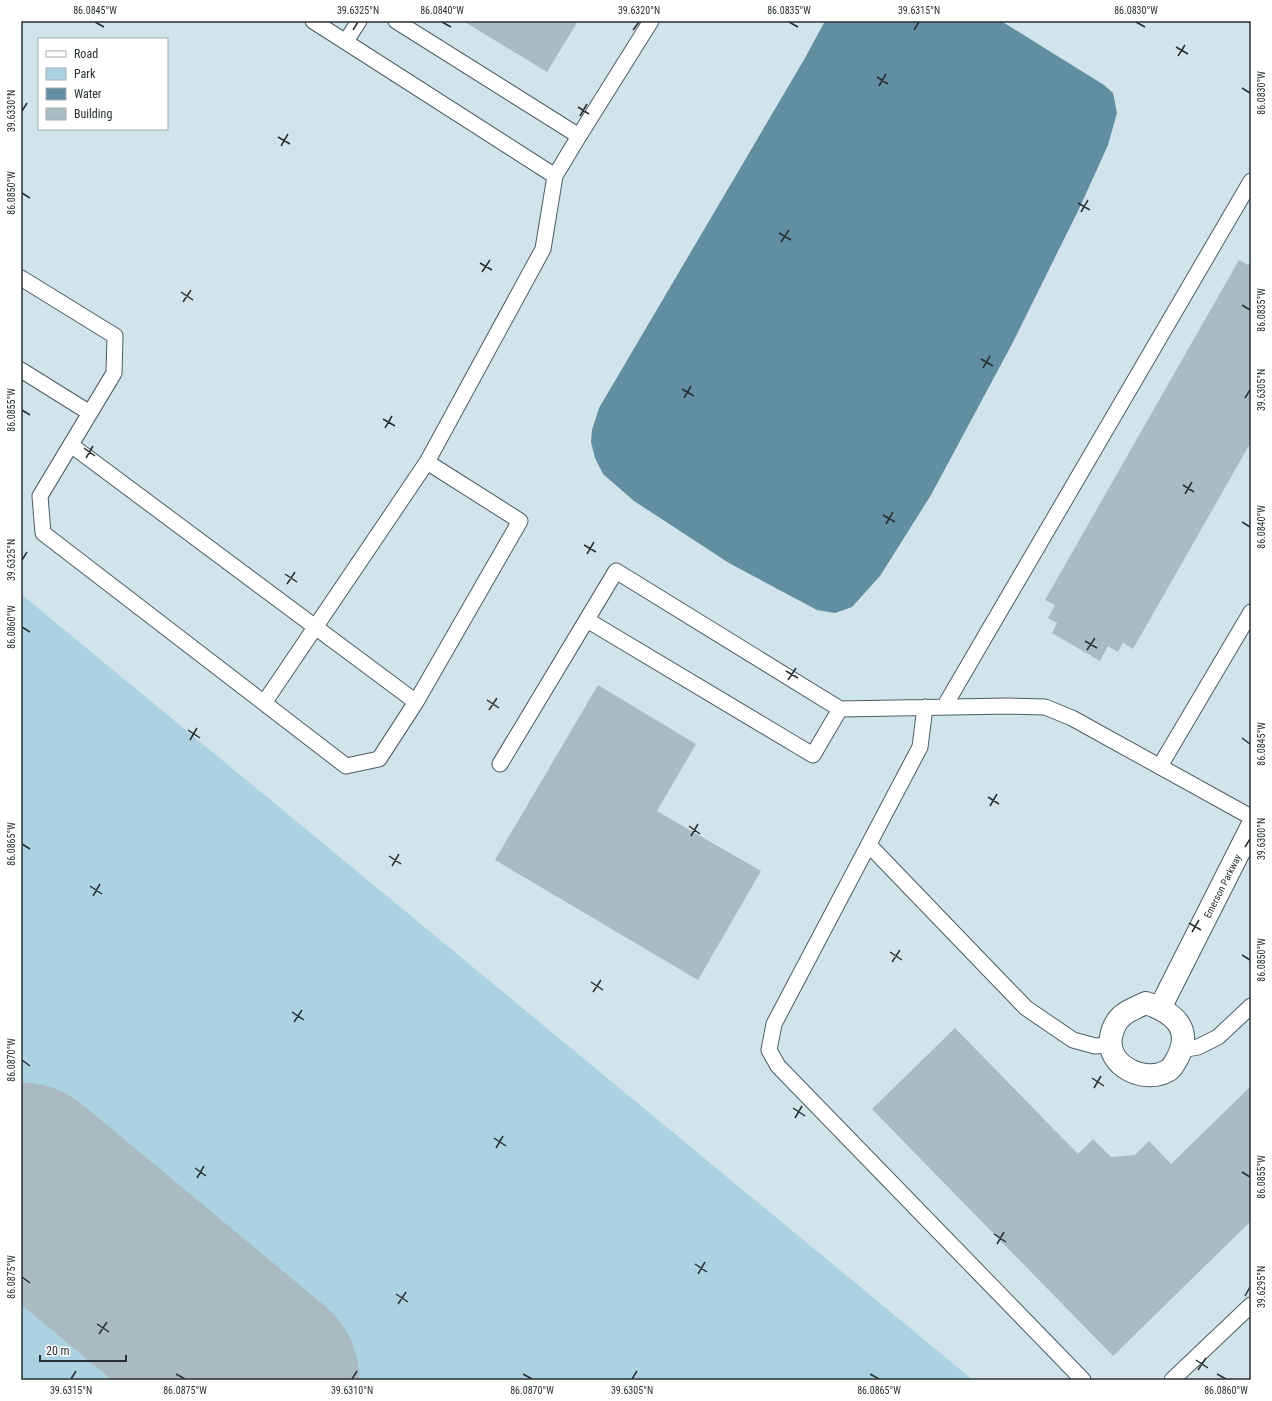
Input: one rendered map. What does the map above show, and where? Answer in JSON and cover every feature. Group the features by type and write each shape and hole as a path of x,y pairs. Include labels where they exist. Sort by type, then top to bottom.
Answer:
{"street":[{"name":"Emerson Parkway","path":"1160,1008 1251,828"},
{"path":"1146,1003 1160,1008 1173,1016 1180,1025 1182,1038 1181,1050 1169,1070 1160,1075 1144,1075 1129,1070 1119,1063 1112,1051 1111,1039 1114,1024 1127,1011 1146,1003"}],"lane":[{"path":"314,21 555,176"},
{"path":"346,42 359,21"},
{"path":"396,21 580,136"},
{"path":"264,703 427,462 543,249 555,176 651,21"},
{"path":"944,707 1251,181"},
{"path":"21,278 115,336 114,373 40,496 43,532 346,766 379,759 416,702 520,521 427,462"},
{"path":"21,370 90,413"},
{"path":"71,445 416,702"},
{"path":"500,764 616,571 840,710 925,707 1045,707 1072,718 1251,817"},
{"path":"1160,766 1251,612"},
{"path":"587,620 813,755 840,710"},
{"path":"925,707 920,747 774,1024 769,1050 778,1066 1083,1380"},
{"path":"869,845 1026,1008 1073,1040 1095,1046 1111,1045"},
{"path":"1181,1050 1198,1047 1218,1037 1251,1006"},
{"path":"1172,1380 1251,1305"}],"green space":[{"path":"21,594 973,1380 332,1380 21,1123"},
{"path":"21,1248 87,1307 101,1323 109,1338 115,1359 116,1380 21,1380"}],"water":[{"path":"825,21 1001,21 1104,85 1113,93 1117,113 1108,145 1079,209 1012,344 931,495 880,576 852,607 835,613 817,610 729,563 634,501 603,474 595,458 591,442 592,430 599,408 805,58"}],"building":[{"path":"463,21 578,21 547,72"},
{"path":"1239,260 1248,265 1251,260 1251,442 1133,649 1123,643 1118,652 1108,646 1100,661 1052,633 1057,623 1048,618 1055,605 1045,600"},
{"path":"598,685 696,744 657,811 761,871 698,980 495,860"},
{"path":"955,1028 1078,1154 1093,1139 1111,1157 1135,1155 1149,1141 1171,1164 1251,1086 1251,1221 1113,1356 872,1109"}],"taxiway":[{"path":"173,1380 209,1336"}],"runway":[{"path":"21,1179 263,1380"}]}
